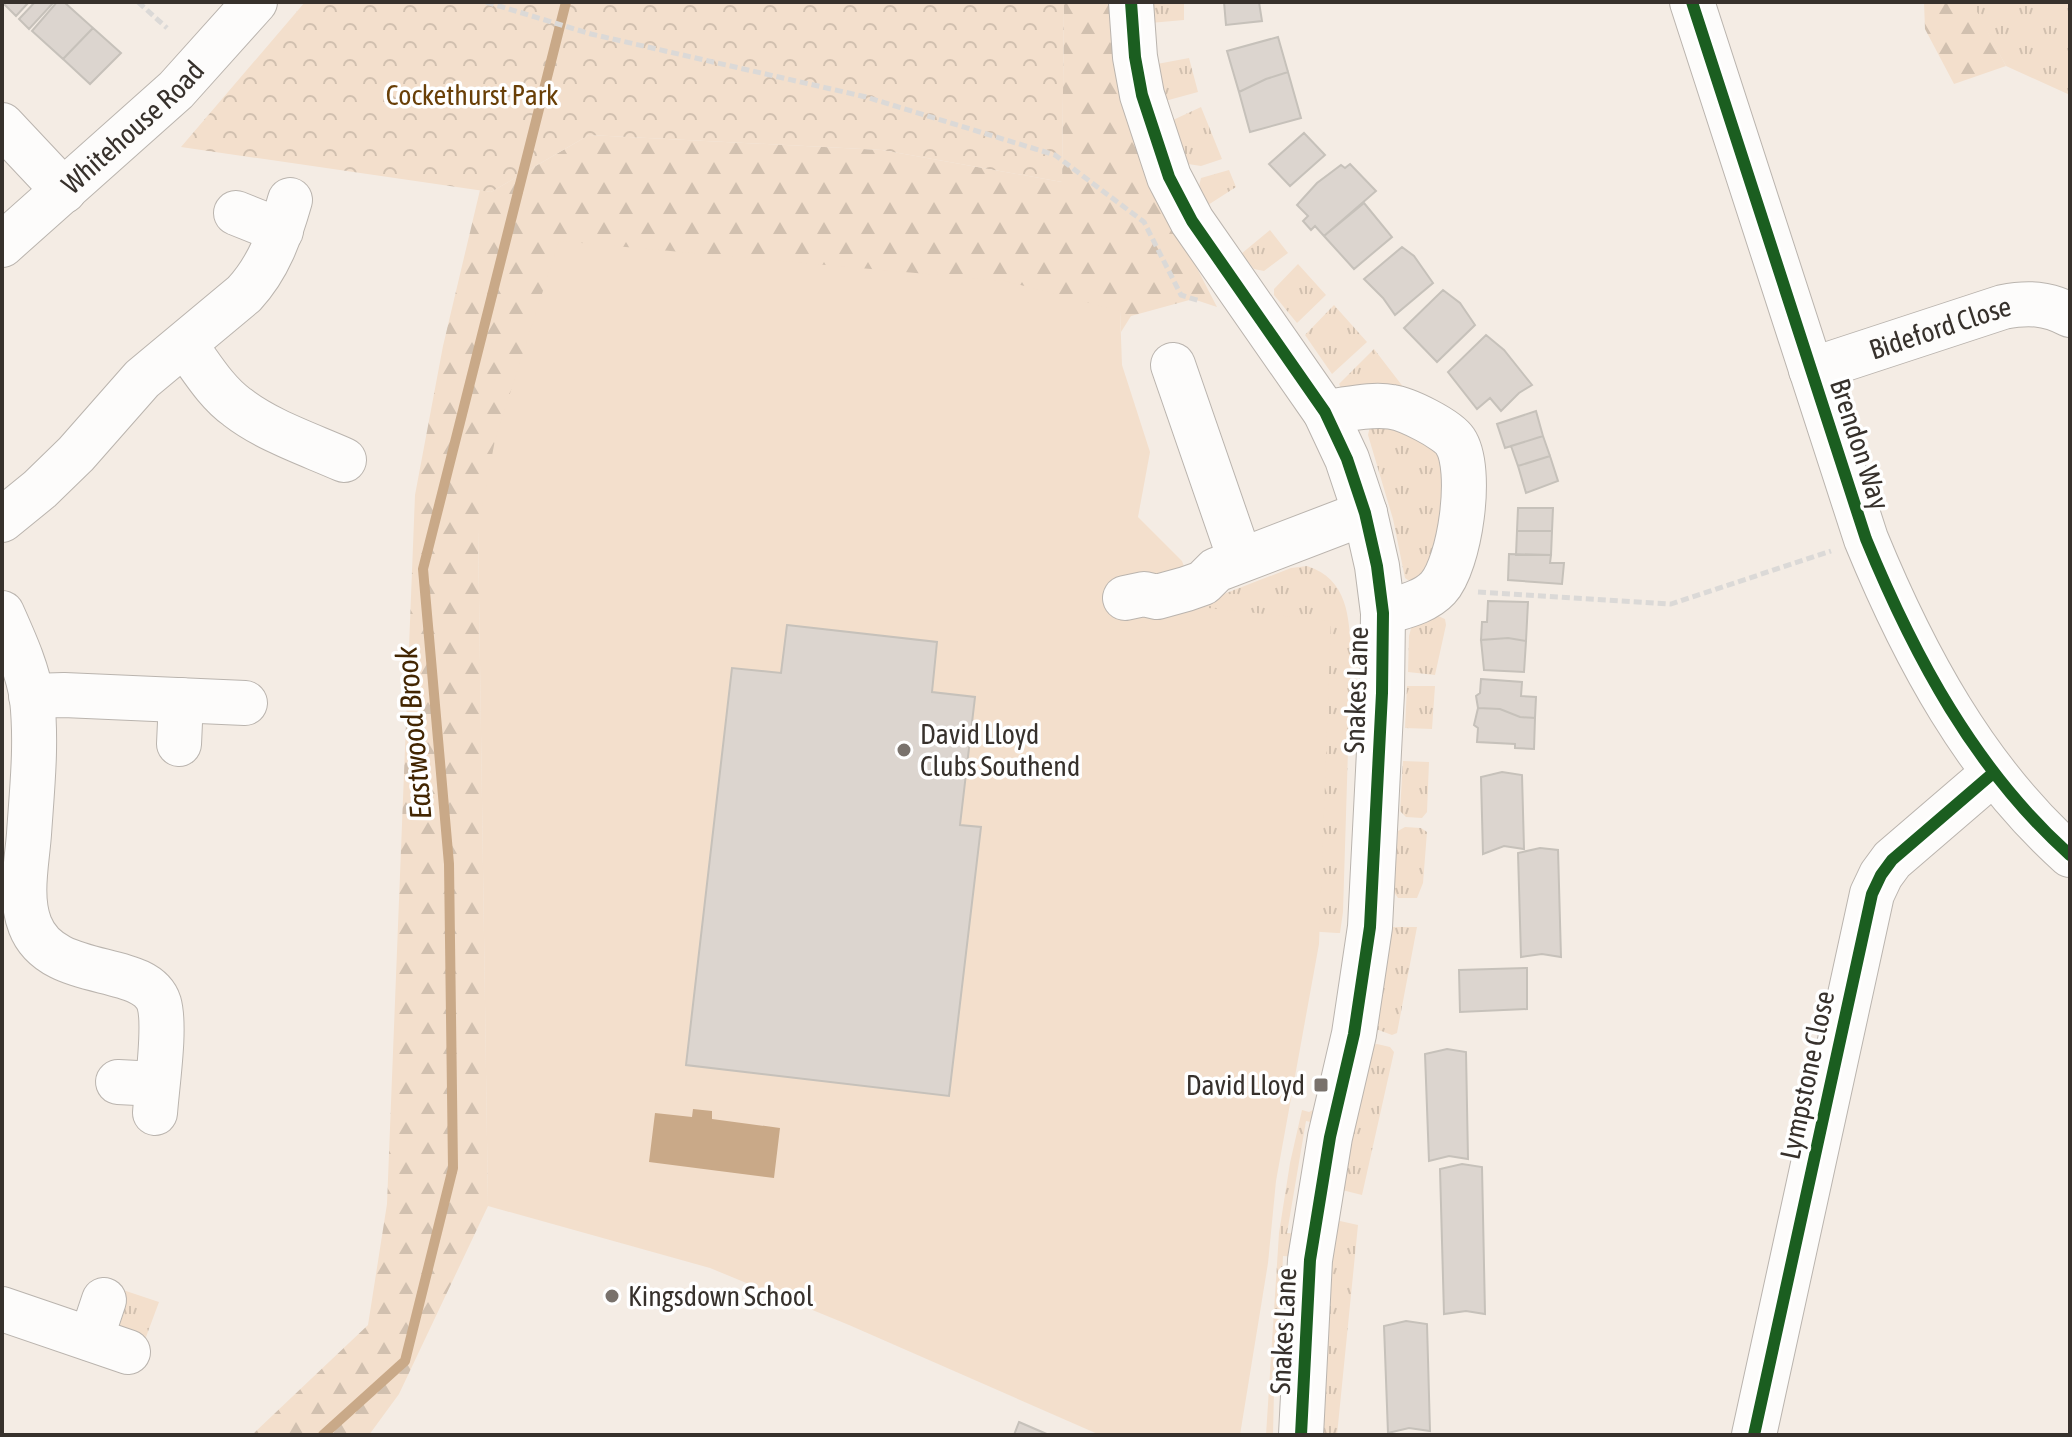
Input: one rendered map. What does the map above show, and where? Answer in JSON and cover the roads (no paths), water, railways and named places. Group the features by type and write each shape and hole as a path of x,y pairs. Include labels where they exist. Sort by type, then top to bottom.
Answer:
{"street":[{"name":"Whitehouse Road","path":"2,245 176,90 255,2"},
{"name":"Snakes Lane","path":"1131,2 1135,57 1142,95 1169,177 1192,221 1325,412 1347,459 1365,513 1377,566 1383,613 1370,927 1354,1034 1330,1137 1310,1260 1301,1435"},
{"name":"Brendon Way","path":"1692,2 1866,539 1889,596 1916,648 1992,774 2032,819 2070,855"},
{"path":"2,125 64,191"},
{"path":"2,520 76,454 142,379 258,279 286,215 236,213"},
{"name":"Bideford Close","path":"1811,370 2003,307 2033,303 2049,305 2070,315"},
{"path":"185,345 215,386 237,407 266,425 344,460"},
{"path":"1173,365 1228,564"},
{"path":"1325,412 1394,407 1436,426 1455,441 1460,452 1465,479 1450,564 1437,589 1423,599 1383,613"},
{"path":"1134,596 1157,597 1203,583 1228,564 1365,513"},
{"path":"2,613 20,655 31,696 34,745 15,861 30,926 44,947 63,959 137,980 148,986 155,995 160,1007 160,1024 143,1093"},
{"path":"31,696 245,703"},
{"path":"179,744 181,700"},
{"name":"Lympstone Close","path":"1754,1435 1872,894 1892,860 1992,774"},
{"path":"2,1309 108,1331"}],"waterway":[{"name":"Eastwood Brook","path":"323,1435 405,1361 453,1168 449,864 423,569 566,2"}],"place":[{"name":"David Lloyd Clubs Southend","path":"904,750"},
{"name":"David Lloyd","path":"1321,1085"},
{"name":"Kingsdown School","path":"612,1296"}],"park label":[{"name":"Cockethurst Park","path":"472,95"}]}
